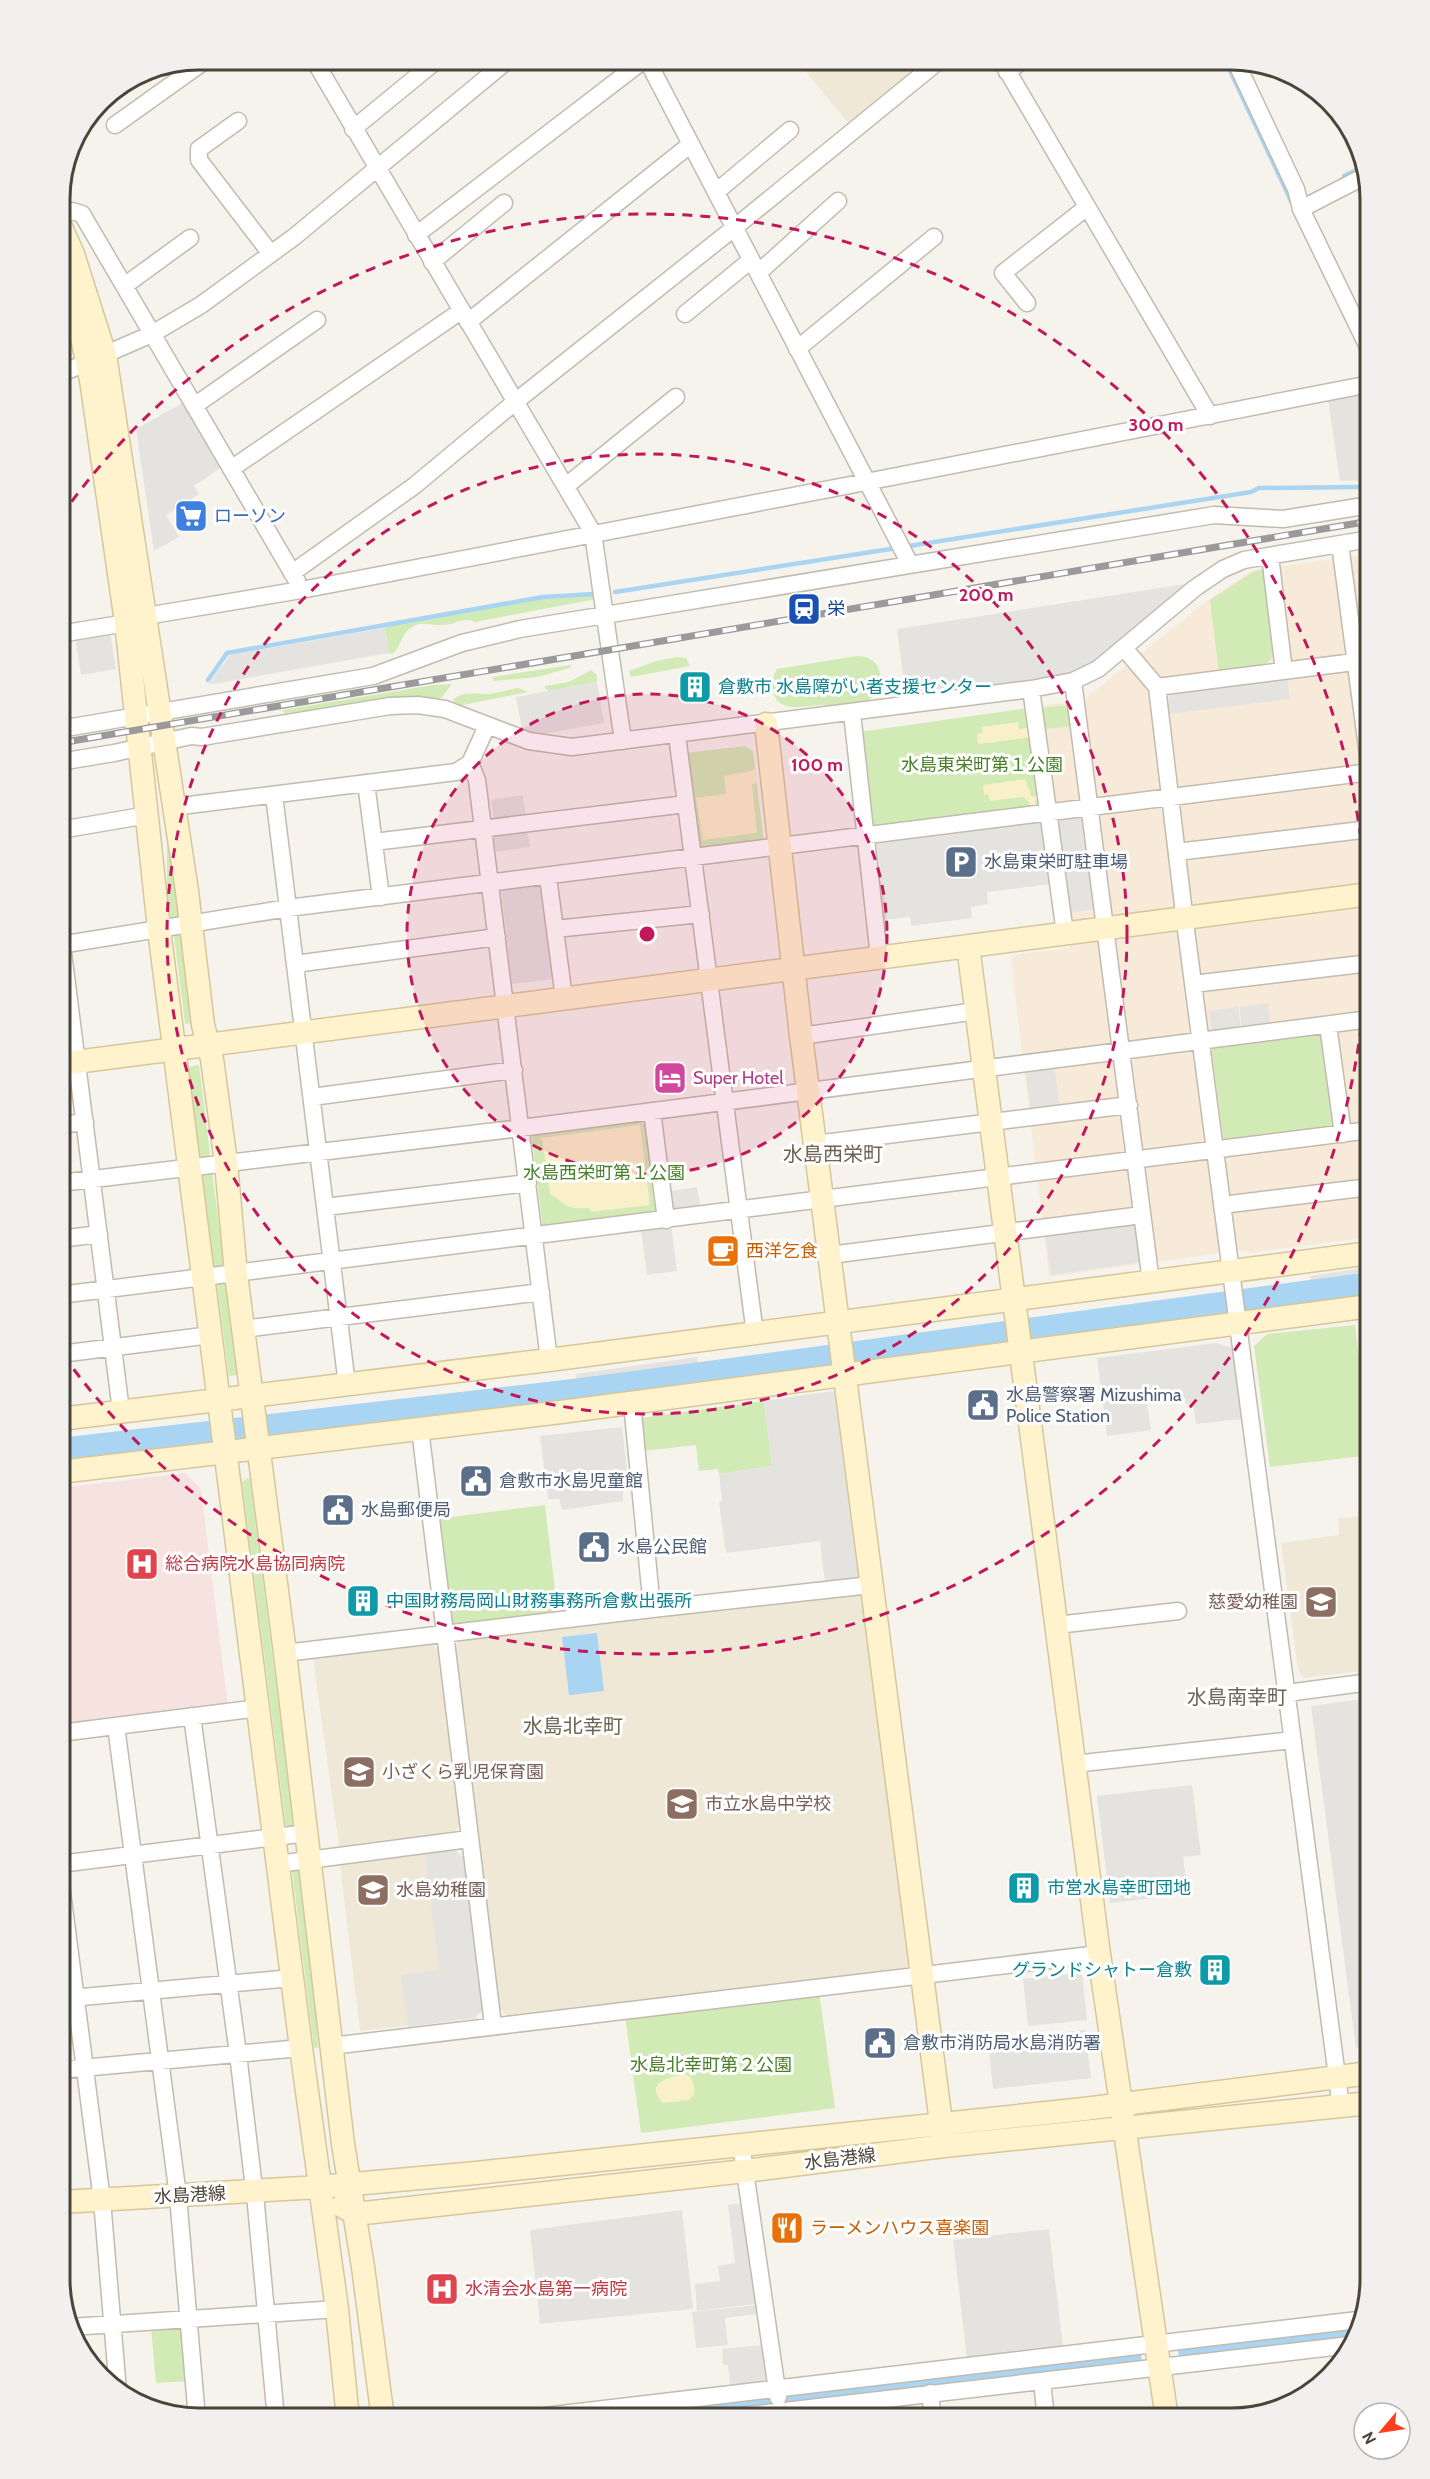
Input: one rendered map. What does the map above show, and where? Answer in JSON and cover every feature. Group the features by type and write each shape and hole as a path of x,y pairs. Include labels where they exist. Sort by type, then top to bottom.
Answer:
{"street":[{"path":"320,70 593,533 623,741"},
{"path":"353,129 425,70"},
{"path":"71,369 152,334 201,305 271,254 496,70"},
{"path":"416,235 632,70"},
{"path":"652,70 910,564"},
{"path":"115,125 191,71"},
{"path":"292,573 414,486 927,71"},
{"path":"1007,71 1210,416"},
{"path":"1240,71 1296,189 1301,209 1360,330"},
{"path":"238,121 199,149 199,160 271,254"},
{"path":"716,192 790,130"},
{"path":"231,469 465,317 691,144"},
{"path":"1301,209 1358,180"},
{"path":"685,314 754,266 838,201"},
{"path":"432,262 504,203"},
{"path":"1027,303 1003,273 1087,207"},
{"path":"71,211 82,214 302,590"},
{"path":"797,349 934,237"},
{"path":"124,286 190,238"},
{"path":"71,249 96,359 149,713 164,742 187,891 203,1025 212,1059 226,1163 236,1274 285,1653 331,2046 381,2408"},
{"path":"71,303 81,333 96,359"},
{"path":"194,406 317,321"},
{"path":"71,632 302,590 1360,386"},
{"path":"566,486 676,397"},
{"path":"71,727 373,676 481,637 605,614 1214,515 1283,519 1360,507"},
{"path":"71,760 191,736 202,737 390,706 418,705 445,709 529,741 572,747 1031,689 1073,681 1098,669 1195,588 1223,569 1244,560 1360,541"},
{"path":"1340,544 1360,646"},
{"path":"1270,556 1284,671"},
{"path":"1124,648 1157,687 1184,918 1341,2107"},
{"path":"1157,687 1360,661"},
{"path":"1073,681 1151,1282"},
{"path":"1031,689 1065,933"},
{"path":"149,713 141,747 159,929 176,1048 189,1167 301,2048 337,2309 347,2408"},
{"path":"852,713 879,957"},
{"path":"765,724 801,1036 944,2146"},
{"path":"173,807 456,772 470,763 487,726"},
{"path":"677,735 755,1334"},
{"path":"470,763 477,780 549,1360"},
{"path":"71,938 159,929 288,908 1360,772"},
{"path":"366,783 381,897"},
{"path":"274,795 347,1384"},
{"path":"374,842 686,804"},
{"path":"71,828 148,816"},
{"path":"1177,852 1360,830"},
{"path":"548,876 564,998"},
{"path":"71,1063 1360,895"},
{"path":"555,929 701,914"},
{"path":"295,964 497,938"},
{"path":"968,946 1119,2103 1165,2408"},
{"path":"1193,984 1360,964"},
{"path":"801,1036 976,1011"},
{"path":"71,1181 521,1128 724,1100 1360,1020"},
{"path":"1328,1025 1343,1134"},
{"path":"71,1069 85,1122 122,1411"},
{"path":"312,1097 514,1070"},
{"path":"815,1144 1129,1105"},
{"path":"652,1111 666,1220"},
{"path":"71,1124 85,1122"},
{"path":"70,1293 332,1263 1360,1131"},
{"path":"325,1207 528,1183"},
{"path":"1222,1205 1360,1188"},
{"path":"830,1255 1142,1215"},
{"path":"70,1238 99,1234"},
{"path":"70,1469 222,1428 256,1425 420,1430 632,1403 844,1370 1019,1328 1151,1282 1232,1281 1360,1255"},
{"path":"243,1329 541,1292"},
{"path":"70,1418 122,1411 222,1428 256,1425 347,1384 755,1334 1019,1328 1237,1319 1360,1307"},
{"path":"70,1353 211,1335"},
{"path":"632,1403 652,1609"},
{"path":"420,1430 493,2025"},
{"path":"285,1653 871,1585"},
{"path":"1057,1625 1178,1611"},
{"path":"1287,1693 1360,1683"},
{"path":"70,1731 259,1708"},
{"path":"192,1716 255,2191 275,2408"},
{"path":"116,1726 178,2196 196,2408"},
{"path":"1074,1764 1293,1740"},
{"path":"70,1863 307,1833"},
{"path":"278,1864 469,1839"},
{"path":"331,2046 1099,1953"},
{"path":"70,1998 292,1978"},
{"path":"70,2007 85,2067 102,2200 117,2379"},
{"path":"70,2069 301,2048"},
{"name":"水島港線","path":"70,2202 320,2187 476,2173 1004,2117 1360,2074"},
{"name":"水島港線","path":"355,2214 745,2172 944,2146 1360,2104"},
{"path":"741,2144 779,2404"},
{"path":"320,2187 345,2209 355,2214"},
{"path":"79,2327 337,2309"},
{"path":"762,2408 949,2380 1156,2343 1353,2321"},
{"path":"710,2408 930,2394 949,2380 1042,2381 1341,2346"},
{"path":"1042,2381 1045,2408"},
{"path":"930,2394 932,2408"}],"shaded area":[{"path":"805,71 918,71 851,126"},
{"path":"1360,393 1360,480 1340,481 1328,399"},
{"path":"186,401 223,466 194,486 199,494 166,515 179,537 154,551 136,429"},
{"path":"1360,555 1360,1238 1250,1253 1241,1250 1049,1277 1011,960 1018,954 1070,948 1039,706 1082,701 1207,601 1252,570"},
{"path":"1192,583 1096,662 1077,672 1056,678 906,699 897,629"},
{"path":"385,628 389,653 208,685 230,655"},
{"path":"110,632 116,669 81,675 75,637"},
{"path":"1287,677 1290,699 1169,714 1167,700 1175,691"},
{"path":"597,682 604,723 537,735 522,730 516,697"},
{"path":"523,795 526,817 494,822 491,800"},
{"path":"1084,816 1097,909 1068,913 1055,820"},
{"name":"水島東栄町駐車場","path":"1043,820 1051,884 987,892 988,904 971,907 972,918 911,926 910,917 881,920 871,841"},
{"path":"527,828 530,847 496,852 493,833"},
{"path":"543,883 556,979 512,984 501,889"},
{"path":"1268,1003 1271,1026 1242,1030 1240,1007"},
{"path":"1238,1007 1241,1030 1212,1033 1209,1011"},
{"path":"1054,1063 1060,1108 1031,1112 1025,1067"},
{"path":"697,1187 701,1210 670,1215 666,1192"},
{"path":"1136,1221 1142,1262 1051,1275 1045,1233"},
{"path":"671,1224 677,1271 647,1275 641,1228"},
{"path":"1360,1268 1360,1299 1314,1306 1310,1276"},
{"path":"1216,1343 1232,1348 1241,1419 1196,1424 1193,1404 1186,1404 1185,1398 1147,1403 1151,1430 1107,1436 1097,1358"},
{"path":"697,1357 701,1385 580,1401 576,1374"},
{"path":"833,1391 843,1397 865,1571 857,1578 825,1583 820,1541 726,1553 719,1502 722,1501 719,1474 772,1466 764,1401"},
{"path":"622,1427 629,1488 623,1491 623,1501 562,1510 559,1499 548,1499 540,1436"},
{"path":"185,1473 201,1489 228,1706 70,1727 70,1487"},
{"path":"1360,1517 1360,1671 1304,1678 1298,1670 1281,1543 1339,1535 1338,1518"},
{"name":"市立水島中学校","path":"857,1591 867,1601 911,1962 901,1971 507,2016 498,2006 454,1646 462,1639"},
{"path":"430,1643 440,1651 462,1823 455,1831 339,1846 313,1659"},
{"path":"1360,1699 1360,2047 1356,2048 1311,1706"},
{"path":"1192,1785 1201,1855 1183,1857 1188,1894 1110,1903 1097,1796"},
{"path":"455,1850 475,2018 360,2031 340,1864"},
{"path":"455,1850 467,1860 486,2006 475,2018 408,2027 401,1975 439,1970 425,1854"},
{"path":"1082,1973 1087,2020 1028,2026 1023,1979"},
{"path":"1085,2030 1091,2078 993,2089 988,2040"},
{"path":"742,2203 756,2304 697,2311 695,2284 720,2281 718,2266 735,2263 728,2205"},
{"path":"682,2210 693,2309 540,2324 530,2230"},
{"path":"1049,2229 1063,2347 967,2358 953,2240"},
{"path":"757,2305 758,2314 725,2318 728,2345 696,2348 692,2312"},
{"path":"762,2345 766,2382 730,2386 728,2365 723,2365 722,2349"}],"green space":[{"path":"1265,570 1275,653 1270,660 1258,668 1243,672 1219,673 1210,600 1253,572"},
{"path":"596,596 596,599 475,622 462,620 448,625 419,624 407,631 398,648 392,654 389,653 385,628 388,625 543,599"},
{"path":"860,656 876,664 880,673 880,681 878,689 870,699 858,705 792,707 780,703 773,691 774,675 777,669","holes":["823,675 833,677 836,682 827,693 814,693 806,687 806,682 811,678"]},
{"path":"677,657 686,658 690,666 631,677 629,671 656,661"},
{"path":"571,665 570,668 537,677 494,681 492,677"},
{"path":"591,670 597,675 597,682 548,691 545,688 545,686 569,682"},
{"path":"452,684 439,698 400,700 303,712 284,713 283,710 433,685"},
{"path":"518,688 528,692 463,705 456,705 453,700 466,694 490,694"},
{"path":"1070,705 1073,726 1043,729 1040,708"},
{"name":"水島東栄町第１公園","path":"1029,708 1043,808 869,827 859,732"},
{"path":"745,746 753,751 764,843 698,851 686,753"},
{"path":"167,828 180,918 171,919 167,884"},
{"path":"176,932 182,935 193,1023 185,1024 174,936"},
{"path":"1323,1031 1336,1129 1224,1144 1211,1045"},
{"path":"199,1065 210,1153 208,1158 200,1155 188,1067"},
{"name":"水島西栄町第１公園","path":"648,1119 659,1216 543,1229 531,1132"},
{"path":"212,1170 224,1266 217,1271 214,1267 202,1171"},
{"path":"219,1281 226,1283 238,1375 229,1376 217,1284"},
{"path":"1355,1325 1360,1368 1360,1456 1270,1467 1254,1346 1267,1334"},
{"path":"764,1401 772,1466 719,1474 718,1469 699,1471 696,1445 644,1451 640,1418"},
{"path":"248,1478 294,1825 292,1827 286,1826 242,1482"},
{"path":"545,1505 558,1616 454,1628 448,1621 436,1519"},
{"path":"301,1869 316,1994 318,2048 314,2048 292,1870"},
{"name":"水島北幸町第２公園","path":"819,1991 835,2108 641,2133 625,2016"},
{"path":"184,2325 189,2381 156,2383 151,2327"}],"sand":[{"path":"1018,722 1019,729 1032,727 1033,737 978,744 977,734 982,733 982,727"},
{"path":"755,770 757,783 752,784 757,833 703,840 696,798 726,794 724,776"},
{"path":"1025,779 1032,797 1040,794 1041,799 1035,800 1036,809 1030,809 1029,802 1023,797 990,801 988,794 984,795 983,785"},
{"name":"水島西栄町第１公園","path":"640,1125 650,1205 591,1212 590,1208 568,1206 550,1194 542,1138"},
{"path":"685,2074 693,2083 694,2095 689,2100 663,2103 658,2096 657,2086 666,2079"}],"water":[{"path":"597,1633 604,1691 569,1695 562,1637"},
{"path":"1350,2329 1345,2338 1179,2356 1177,2347"},
{"path":"1140,2352 1142,2361 750,2408 670,2408"}],"waterway":[{"path":"1230,71 1292,203"},
{"path":"1344,176 1356,170"},
{"path":"909,546 1251,492 1259,488 1358,487"},
{"path":"615,592 897,548"},
{"path":"208,680 227,653 543,597 595,594"},
{"path":"1025,1324 1220,1300 1360,1278"},
{"path":"70,1451 575,1393 1360,1287"},
{"path":"847,1347 1011,1326"},
{"path":"260,1421 835,1348"},
{"path":"227,1424 249,1422"},
{"path":"70,1442 216,1425"}],"railway":[{"path":"71,741 1360,523"}],"place":[{"name":"ローソン","path":"191,516"},
{"name":"栄","path":"804,609"},
{"name":"倉敷市 水島障がい者支援センター","path":"695,687"},
{"name":"水島東栄町駐車場","path":"961,862"},
{"name":"Super Hotel","path":"670,1078"},
{"name":"西洋乞食","path":"723,1251"},
{"name":"水島警察署 Mizushima Police Station","path":"983,1405"},
{"name":"倉敷市水島児童館","path":"476,1481"},
{"name":"水島郵便局","path":"338,1510"},
{"name":"水島公民館","path":"594,1547"},
{"name":"総合病院水島協同病院","path":"142,1564"},
{"name":"中国財務局岡山財務事務所倉敷出張所","path":"363,1601"},
{"name":"慈愛幼稚園","path":"1321,1602"},
{"name":"小ざくら乳児保育園","path":"359,1772"},
{"name":"市立水島中学校","path":"682,1804"},
{"name":"市営水島幸町団地","path":"1024,1888"},
{"name":"水島幼稚園","path":"373,1890"},
{"name":"グランドシャトー倉敷","path":"1215,1970"},
{"name":"倉敷市消防局水島消防署","path":"880,2043"},
{"name":"ラーメンハウス喜楽園","path":"787,2228"},
{"name":"水清会水島第一病院","path":"442,2289"}],"district":[{"name":"水島西栄町","path":"833,1154"},
{"name":"水島南幸町","path":"1237,1697"},
{"name":"水島北幸町","path":"573,1726"}]}
